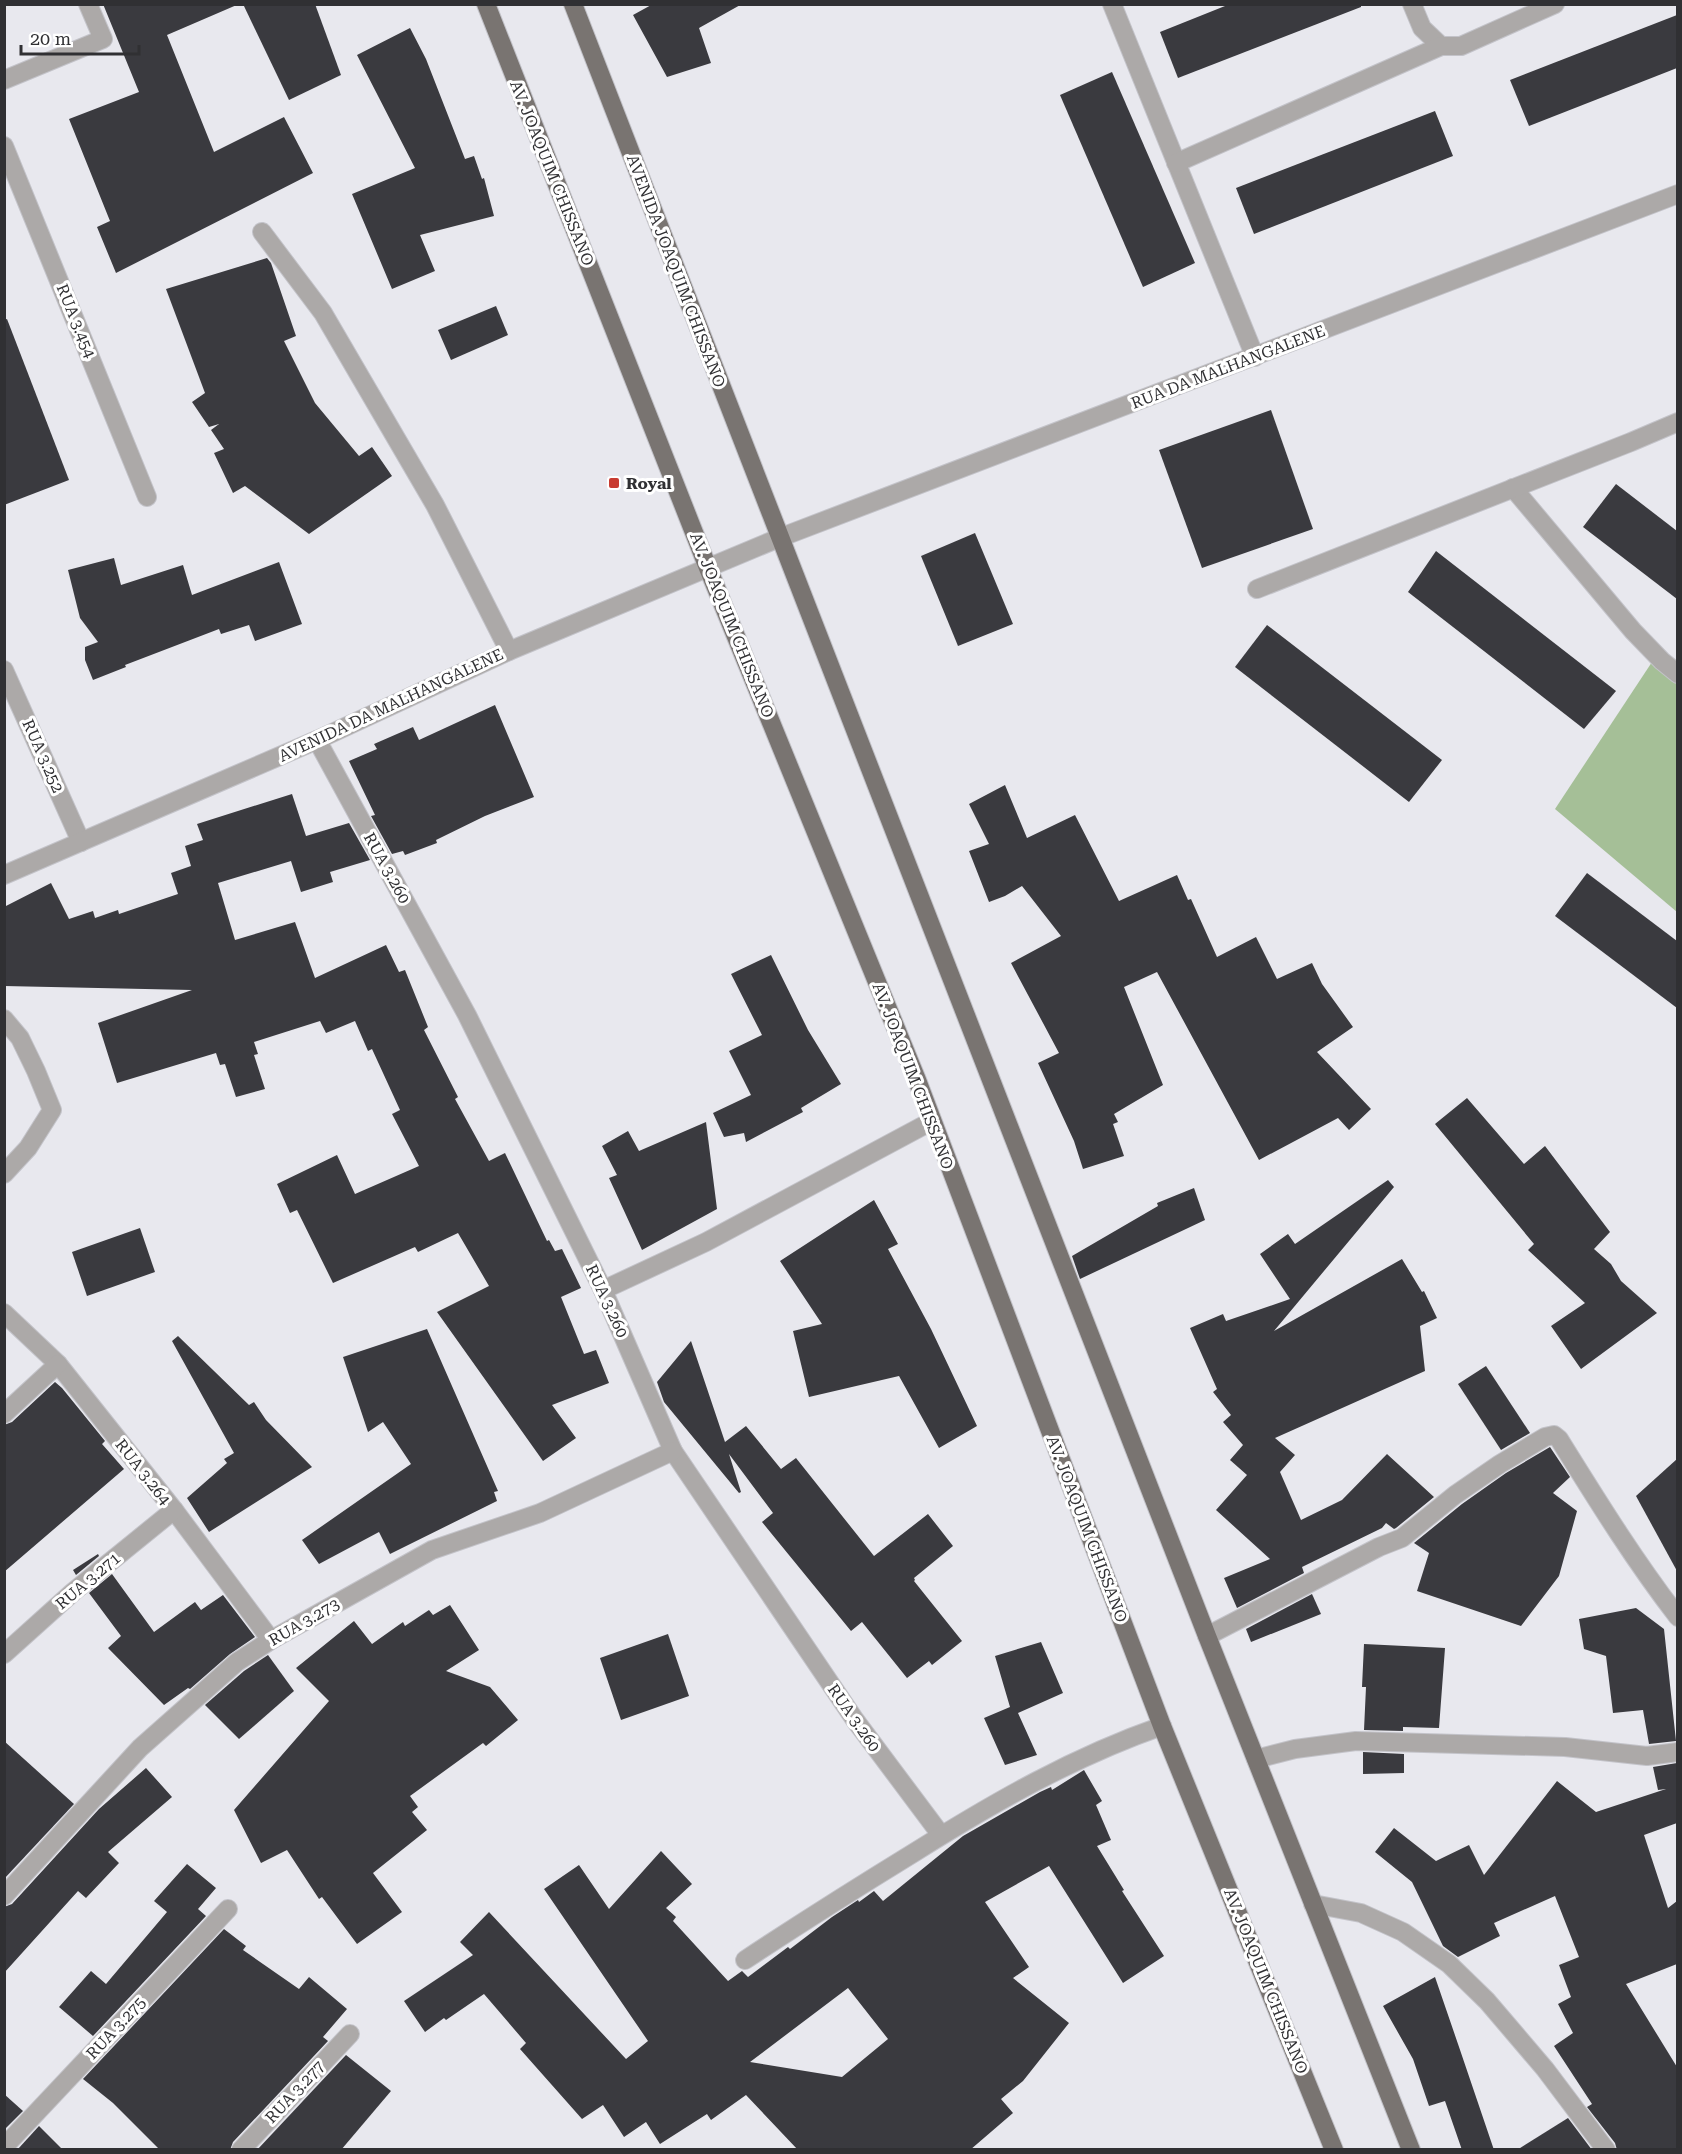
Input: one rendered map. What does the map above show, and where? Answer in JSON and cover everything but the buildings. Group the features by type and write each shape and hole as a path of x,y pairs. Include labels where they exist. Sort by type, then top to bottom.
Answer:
{"main road":[{"name":"AV. JOAQUIM CHISSANO","path":"486,4 708,568 932,1120 1162,1726 1334,2150"},
{"name":"AVENIDA JOAQUIM CHISSANO","path":"573,4 779,538"},
{"path":"779,538 1207,1636 1411,2150"}],"street":[{"path":"4,80 103,39 88,4"},
{"path":"1112,4 1255,357"},
{"path":"1412,4 1422,28 1441,46"},
{"path":"1176,163 1441,46 1461,46 1555,4"},
{"name":"RUA 3.454","path":"4,146 147,497"},
{"name":"RUA DA MALHANGALENE","path":"779,538 1677,194"},
{"path":"262,232 324,313 435,505 509,651"},
{"path":"1257,589 1677,422"},
{"path":"1513,488 1633,631 1677,674"},
{"name":"AVENIDA DA MALHANGALENE","path":"4,875 317,740 509,651 779,538"},
{"name":"RUA 3.252","path":"4,670 81,842"},
{"name":"RUA 3.260","path":"317,740 467,1015 603,1290 673,1451 855,1720 941,1835"},
{"path":"4,1019 21,1038 52,1110 28,1148 4,1174"},
{"path":"603,1290 706,1242 932,1120"},
{"name":"RUA 3.264","path":"4,1313 58,1364 174,1510 271,1640"},
{"path":"4,1414 58,1364"},
{"path":"1207,1636 1379,1547 1402,1538 1455,1495 1500,1464 1545,1437 1554,1435 1559,1439 1648,1578 1677,1617"},
{"name":"RUA 3.273","path":"4,1896 140,1748 237,1662 271,1640 432,1550 540,1513 673,1451"},
{"name":"RUA 3.271","path":"4,1654 73,1592 174,1510"},
{"path":"745,1960 988,1806 1058,1770 1128,1738 1162,1726"},
{"path":"1256,1759 1294,1749 1356,1741 1565,1746 1647,1756 1677,1752"},
{"path":"1313,1904 1360,1913 1403,1932 1449,1964 1487,2001 1545,2069 1606,2150"},
{"name":"RUA 3.275","path":"4,2147 228,1909"},
{"name":"RUA 3.277","path":"241,2150 350,2034"}],"green space":[{"path":"1652,662 1677,681 1677,912 1555,809"}],"place":[{"name":"Royal","path":"614,483"}]}
